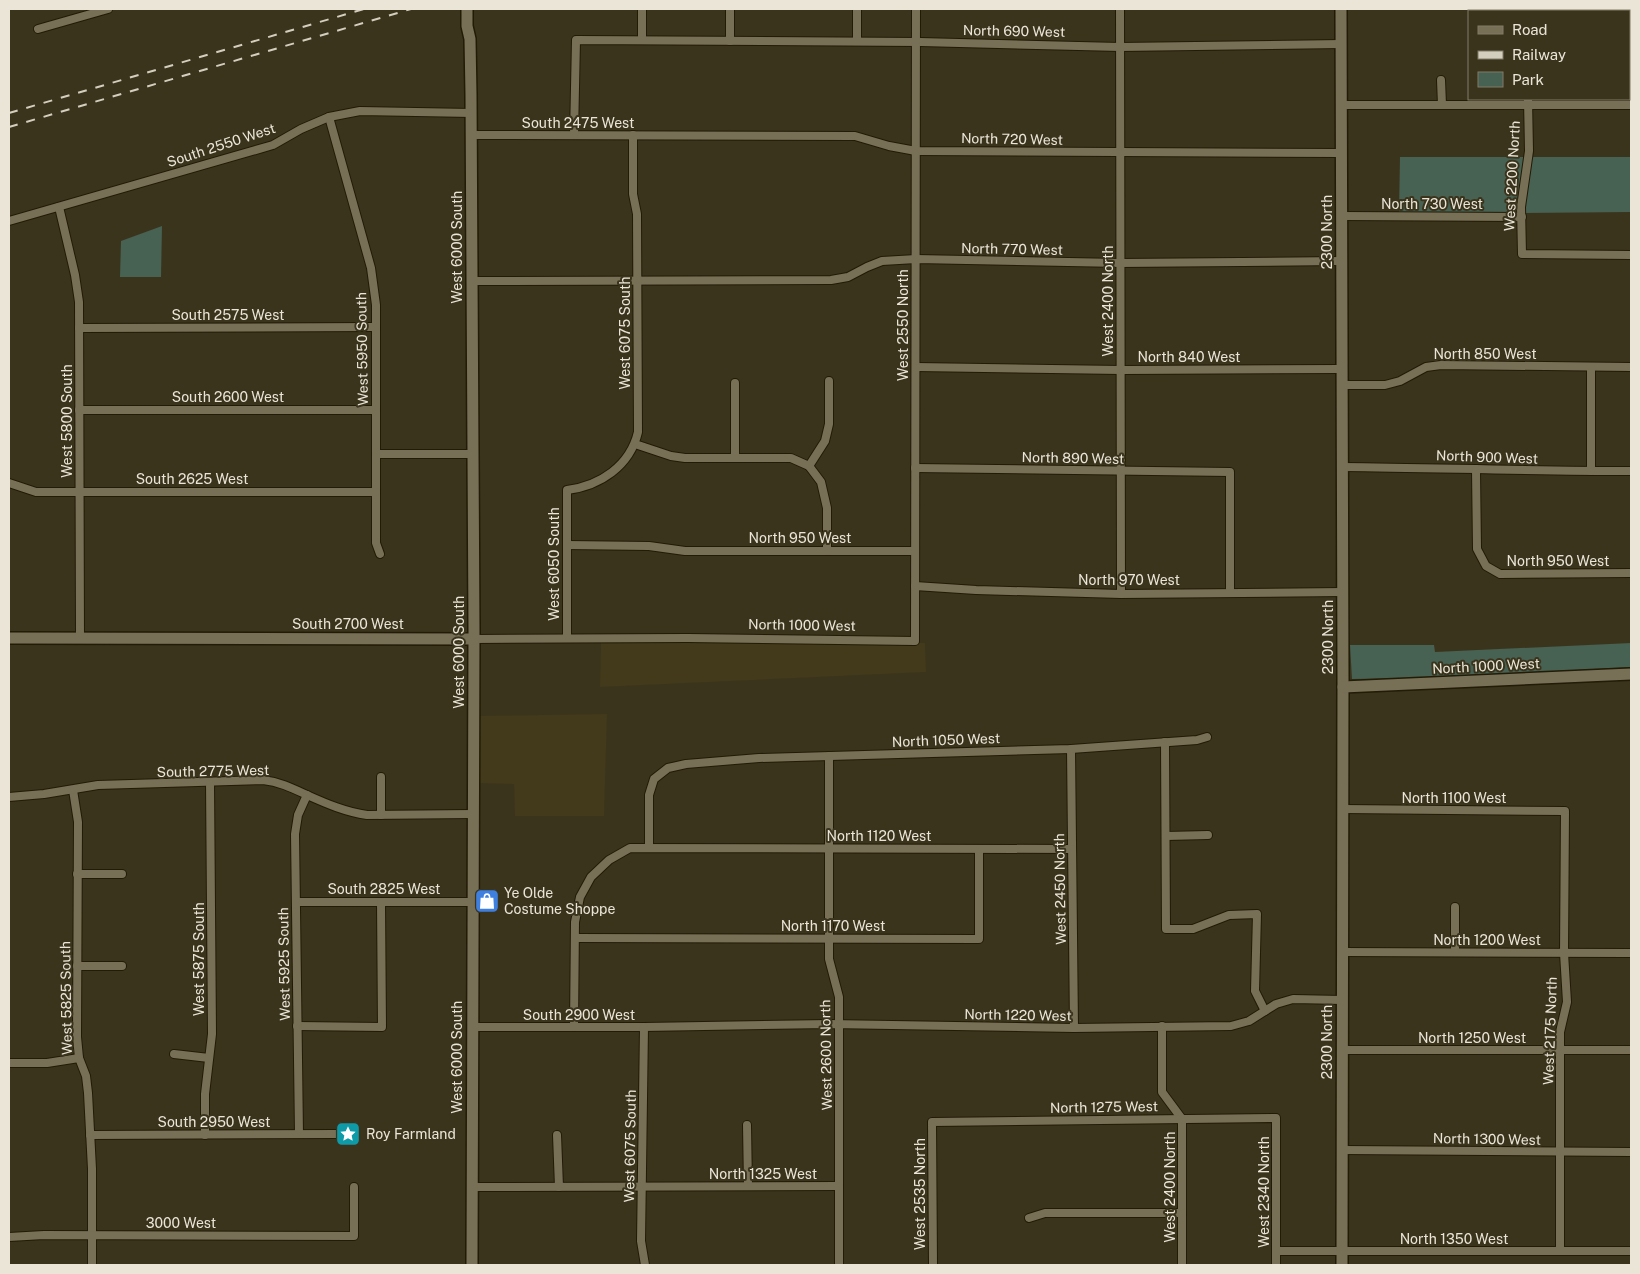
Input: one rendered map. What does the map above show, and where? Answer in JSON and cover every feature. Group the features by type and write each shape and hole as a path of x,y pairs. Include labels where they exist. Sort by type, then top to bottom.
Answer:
{"street":[{"path":"38,29 93,11 108,9"},
{"name":"West 6000 South","path":"467,9 467,26 470,39 472,113 474,639 472,1265"},
{"name":"West 6000 South","path":"470,39 474,25 474,9"},
{"path":"642,9 642,40"},
{"path":"730,9 730,41"},
{"path":"857,9 857,41"},
{"name":"West 2550 North","path":"915,641 916,9"},
{"name":"West 2400 North","path":"1120,9 1121,594"},
{"name":"2300 North","path":"1341,9 1343,467 1342,1265"},
{"name":"North 690 West","path":"574,135 576,40 857,41 1120,47 1342,44"},
{"path":"1442,80 1442,105"},
{"path":"1342,105 1442,105 1528,102 1631,105"},
{"name":"West 2200 North","path":"1528,102 1529,150 1522,217 1522,254 1631,255"},
{"name":"South 2550 West","path":"9,221 273,144 329,117 360,111 472,113"},
{"name":"West 5950 South","path":"329,117 371,268 376,305 376,543 380,554"},
{"name":"South 2475 West","path":"472,135 685,135"},
{"name":"West 6075 South","path":"566,490 582,488 618,469 635,444 638,432 637,214 633,194 633,135"},
{"name":"North 720 West","path":"685,135 855,136 889,146 916,151 1342,153"},
{"name":"West 5800 South","path":"59,207 76,275 79,302 80,638"},
{"name":"North 730 West","path":"1342,216 1522,217"},
{"name":"North 770 West","path":"638,281 831,280 848,278 882,261 916,259 1120,263 1342,261"},
{"path":"472,281 638,281"},
{"name":"South 2575 West","path":"79,328 376,327"},
{"name":"North 850 West","path":"1342,385 1385,385 1400,381 1426,367 1442,365 1631,367"},
{"name":"North 840 West","path":"916,367 1120,370 1342,369"},
{"path":"1591,367 1591,471"},
{"path":"809,466 825,441 829,424 829,380"},
{"path":"735,383 736,458"},
{"name":"South 2600 West","path":"79,410 376,410"},
{"path":"635,444 671,456 685,458 791,458 809,466 821,482 826,508 827,551"},
{"path":"376,454 473,454"},
{"name":"North 900 West","path":"1343,467 1631,471"},
{"name":"North 890 West","path":"915,468 1230,472 1230,592"},
{"name":"North 950 West","path":"1476,470 1477,549 1486,566 1500,574 1631,574"},
{"name":"South 2625 West","path":"9,483 36,492 376,492"},
{"name":"West 6050 South","path":"566,490 567,638"},
{"name":"North 950 West","path":"567,544 649,546 685,551 915,551"},
{"name":"North 970 West","path":"915,586 1121,594 1343,592"},
{"name":"South 2700 West","path":"9,638 688,638"},
{"name":"North 1000 West","path":"688,638 915,641"},
{"name":"North 1000 West","path":"1343,687 1631,674"},
{"name":"North 1050 West","path":"649,848 649,795 654,779 668,768 686,764 759,758 1071,749 1197,740 1207,737"},
{"path":"1165,742 1166,929 1193,929 1229,915 1256,914 1255,991 1265,1011"},
{"name":"West 2450 North","path":"1071,749 1074,1028"},
{"name":"West 2600 North","path":"829,756 829,959 839,997 839,1265"},
{"path":"381,777 381,815"},
{"name":"South 2775 West","path":"9,797 98,786 274,781 350,812 381,815 472,814"},
{"name":"West 5875 South","path":"204,1135 205,1094 212,1034 210,782"},
{"name":"West 5825 South","path":"73,790 78,822 77,1037 79,1058 86,1076 88,1093 92,1265"},
{"name":"West 5925 South","path":"299,1134 295,834 298,815 307,795"},
{"name":"North 1100 West","path":"1343,809 1565,811"},
{"name":"West 2175 North","path":"1560,1251 1560,1032 1567,1002 1564,953 1565,811"},
{"path":"1166,836 1208,835"},
{"name":"North 1120 West","path":"575,938 575,922 580,897 591,877 609,860 630,848 1072,849"},
{"name":"North 1170 West","path":"575,938 979,939 979,848"},
{"path":"77,874 122,874"},
{"name":"South 2825 West","path":"296,902 472,902"},
{"path":"297,1026 382,1027 382,902"},
{"path":"1454,952 1455,907"},
{"path":"574,1027 575,938"},
{"name":"North 1200 West","path":"1342,952 1631,953"},
{"path":"77,966 122,966"},
{"name":"North 1220 West","path":"686,1026 839,1024 1074,1028 1232,1026 1249,1021 1276,1004 1293,999 1342,1000"},
{"name":"South 2900 West","path":"472,1027 686,1026"},
{"name":"West 2400 North","path":"1162,1026 1162,1092 1182,1119 1182,1265"},
{"name":"West 6075 South","path":"644,1027 641,1241 645,1265"},
{"name":"North 1250 West","path":"1342,1050 1631,1050"},
{"path":"174,1054 209,1058"},
{"path":"9,1064 47,1063 79,1058"},
{"name":"North 1275 West","path":"932,1122 1276,1118"},
{"name":"West 2340 North","path":"1276,1118 1276,1265"},
{"name":"West 2535 North","path":"932,1122 933,1265"},
{"path":"747,1125 748,1186"},
{"name":"South 2950 West","path":"90,1135 339,1134"},
{"path":"557,1135 559,1186"},
{"name":"North 1300 West","path":"1342,1150 1631,1152"},
{"path":"472,1187 642,1186"},
{"name":"North 1325 West","path":"642,1186 839,1186"},
{"name":"3000 West","path":"9,1237 44,1235 354,1236 354,1187"},
{"path":"1029,1218 1045,1213 1182,1213"},
{"name":"North 1350 West","path":"1276,1251 1631,1251"}],"shaded area":[{"path":"601,643 925,643 926,672 600,687"},
{"path":"607,714 604,816 515,816 514,784 478,783 478,716"}],"green space":[{"path":"1400,157 1631,157 1631,212 1399,214"},
{"path":"162,226 161,277 120,277 121,241"},
{"path":"1631,643 1631,667 1422,678 1352,679 1350,645 1434,645 1435,652"}],"railway":[{"path":"9,113 364,9"},
{"path":"9,127 411,9"}],"place":[{"name":"Ye Olde Costume Shoppe","path":"487,901"},
{"name":"Roy Farmland","path":"348,1134"}]}
